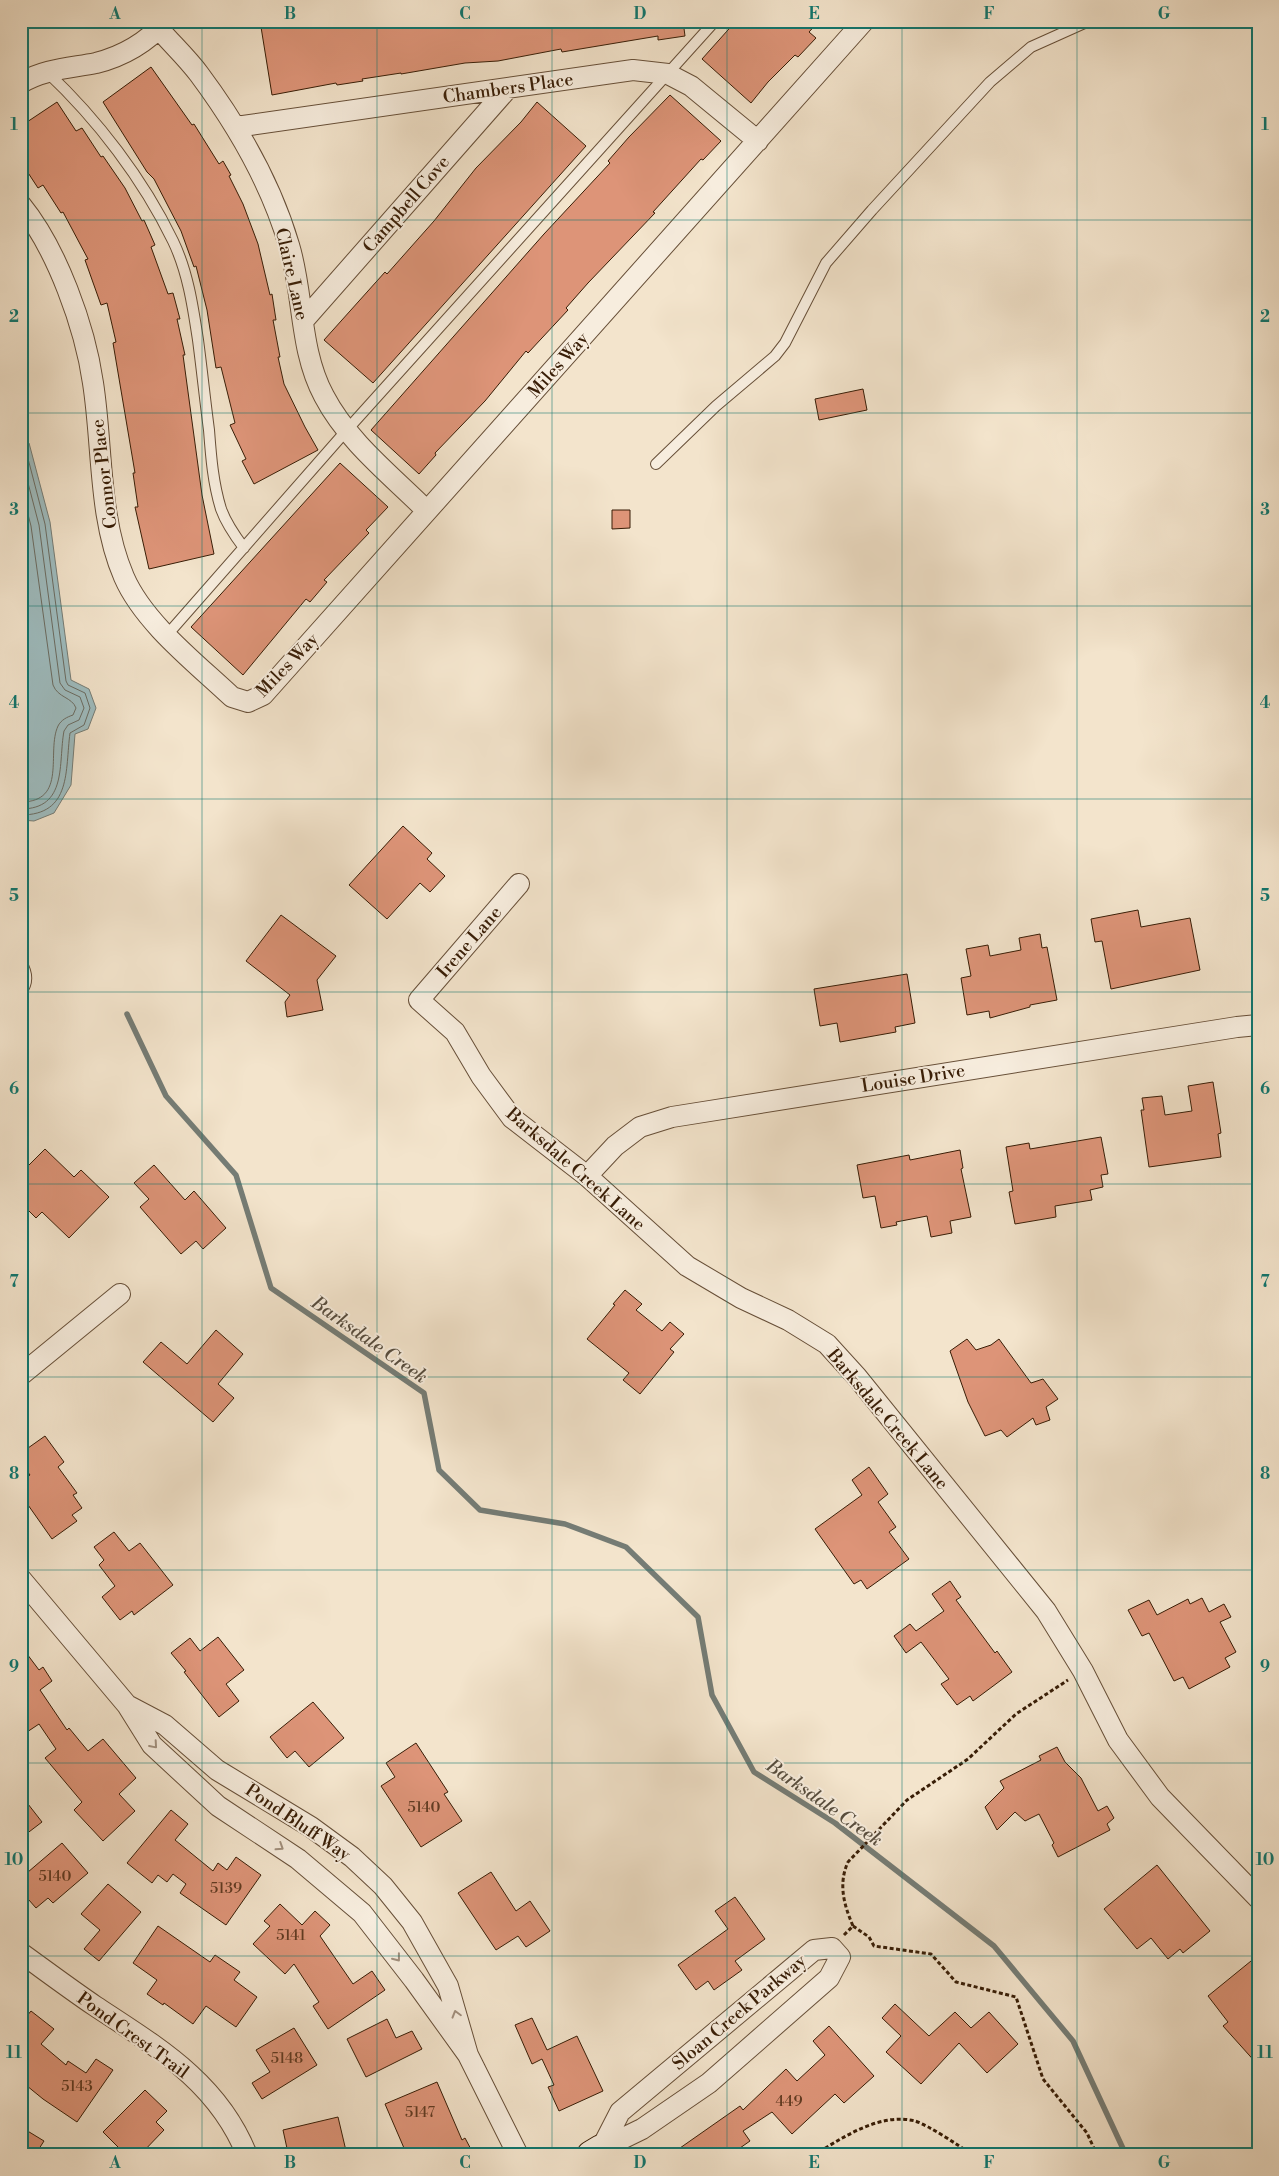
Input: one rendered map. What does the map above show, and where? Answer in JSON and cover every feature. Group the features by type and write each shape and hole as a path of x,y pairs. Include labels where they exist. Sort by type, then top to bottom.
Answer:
{"street":[{"name":"Miles Way","path":"248,702 263,695 864,21"},
{"path":"21,83 47,72 115,58 133,49 163,25"},
{"name":"Claire Lane","path":"163,25 236,127 270,194 289,245 304,320 309,360 323,395 346,431 427,511"},
{"name":"Chambers Place","path":"236,127 633,70 668,74 691,86 758,140"},
{"name":"Campbell Cove","path":"304,320 508,88"},
{"name":"Connor Place","path":"21,205 56,262 77,315 93,382 103,478 112,540 124,578 146,615 232,697 248,702"},
{"name":"Irene Lane","path":"419,1000 519,884"},
{"name":"Barksdale Creek Lane","path":"419,1000 454,1032 481,1076 512,1118 587,1176 688,1266 741,1298 788,1320 827,1344 857,1377 1046,1611 1082,1671 1118,1740 1160,1797 1258,1898"},
{"name":"Louise Drive","path":"587,1176 615,1146 640,1127 672,1117 1258,1025"},
{"path":"21,1375 120,1294"},
{"name":"Pond Bluff Way","path":"21,1579 127,1705 152,1745 218,1806 298,1859 362,1913 414,1980 468,2055 518,2155"},
{"name":"Pond Bluff Way","path":"127,1705 165,1725 217,1770 312,1827 352,1857 383,1886 412,1922 448,1986 468,2055"},
{"name":"Sloan Creek Parkway","path":"832,1948 840,1957 830,1978 717,2077 642,2129 596,2152 620,2112 814,1950 832,1948"},
{"name":"Pond Crest Trail","path":"21,1953 66,1987 164,2052 193,2076 225,2111 247,2155"}],"lane":[{"path":"167,635 346,431 715,21"},
{"path":"656,464 716,406 775,356 785,343 826,263 990,82 1031,47 1089,21"},
{"path":"47,72 66,90 107,139 148,195 174,243 188,287 198,339 214,480 225,518 244,548"},
{"path":"21,962 26,970 26,981 21,992"}],"path":[{"path":"1082,1671 1016,1714 968,1760 907,1800 848,1862 842,1874 844,1904 853,1926 869,1937 874,1946 931,1954 956,1982 1016,1997 1043,2079 1087,2133 1097,2155"},
{"path":"832,1948 853,1926"},
{"path":"814,2155 871,2124 894,2119 916,2121 972,2155"}],"water":[{"path":"21,436 29,443 50,522 71,680 89,689 96,708 88,729 75,734 71,785 54,813 34,821 21,820"}],"building":[{"path":"301,21 683,21 685,36 658,40 658,36 562,52 561,49 498,61 465,63 272,95 261,27"},
{"path":"736,21 819,21 809,32 816,38 798,57 795,55 768,82 751,103 702,59"},
{"path":"151,67 192,125 194,124 219,164 223,161 231,175 229,176 243,204 258,244 270,295 272,294 276,320 273,320 284,384 318,450 254,484 242,461 246,459 230,425 235,423 221,367 216,368 207,310 196,266 194,267 181,231 154,179 147,172 103,102"},
{"path":"670,95 721,141 703,160 701,159 653,212 655,213 588,283 566,308 568,310 528,353 526,351 485,401 435,453 436,455 419,474 371,430 544,234 610,163 608,161 629,137"},
{"path":"57,102 76,131 82,128 125,188 142,221 144,220 155,245 151,247 168,294 173,293 180,319 177,319 185,355 183,355 202,495 214,554 149,569 135,507 138,507 133,473 135,473 113,343 116,342 107,303 101,305 85,260 88,259 63,212 61,213 43,185 38,188 21,162 21,126"},
{"path":"537,102 586,146 373,383 324,340 385,272 387,274 434,221 476,168 521,122"},
{"path":"863,389 867,410 819,420 815,399"},
{"path":"340,463 388,507 366,530 369,533 324,580 327,582 310,602 306,599 243,675 191,627"},
{"path":"612,510 630,510 630,528 612,529"},
{"path":"403,826 432,853 427,859 445,876 430,892 420,883 387,919 349,885"},
{"path":"1138,910 1141,927 1190,918 1200,970 1111,989 1102,941 1095,942 1091,919"},
{"path":"281,915 336,956 317,980 323,1010 287,1017 285,1002 290,995 246,961"},
{"path":"1040,934 1042,948 1047,947 1057,1000 1030,1005 1030,1007 990,1018 989,1011 967,1015 961,978 971,976 966,949 988,945 990,956 1021,950 1019,938"},
{"path":"907,974 915,1023 895,1027 896,1032 840,1042 837,1023 820,1026 814,989"},
{"path":"1213,1082 1221,1133 1218,1134 1221,1157 1149,1167 1141,1110 1144,1110 1142,1098 1162,1096 1165,1115 1192,1111 1188,1086"},
{"path":"1101,1137 1108,1174 1101,1175 1103,1187 1090,1190 1092,1200 1055,1206 1056,1217 1015,1224 1009,1192 1013,1191 1006,1147 1029,1143 1030,1149"},
{"path":"45,1149 74,1177 81,1170 109,1197 69,1238 42,1212 36,1218 21,1203 21,1173"},
{"path":"960,1150 963,1168 961,1169 971,1217 950,1221 952,1233 931,1237 927,1216 896,1222 897,1225 881,1228 875,1196 863,1198 857,1165 909,1155 910,1160"},
{"path":"154,1165 185,1200 194,1191 226,1228 203,1249 196,1241 181,1254 140,1207 149,1199 134,1183"},
{"path":"625,1290 642,1304 636,1310 662,1331 670,1322 684,1334 670,1349 674,1352 640,1394 623,1380 629,1373 587,1339"},
{"path":"216,1330 243,1354 218,1384 234,1398 213,1422 143,1362 161,1342 187,1364"},
{"path":"967,1339 976,1350 991,1345 999,1339 1031,1383 1043,1379 1058,1399 1046,1407 1050,1420 1036,1425 1033,1418 1007,1437 1001,1430 985,1436 968,1402 950,1351"},
{"path":"45,1436 64,1462 58,1467 77,1493 73,1495 82,1508 72,1515 77,1521 52,1539 21,1495 21,1481 30,1475 21,1463 21,1453"},
{"path":"869,1467 888,1494 878,1502 896,1527 889,1532 909,1559 867,1589 861,1580 854,1584 815,1529 862,1495 852,1480"},
{"path":"114,1532 129,1551 140,1543 173,1585 134,1615 132,1611 120,1620 102,1597 115,1586 99,1565 104,1560 94,1547"},
{"path":"950,1581 961,1597 956,1600 995,1653 997,1651 1012,1672 973,1701 970,1696 957,1705 941,1684 949,1679 921,1642 906,1653 894,1636 910,1624 916,1631 944,1611 932,1594"},
{"path":"1202,1598 1209,1612 1224,1604 1231,1617 1220,1622 1236,1652 1225,1658 1230,1667 1189,1689 1183,1677 1174,1681 1149,1633 1142,1636 1128,1610 1149,1600 1157,1615 1188,1599 1190,1604"},
{"path":"218,1637 244,1670 226,1684 239,1701 219,1717 171,1653 190,1638 200,1651"},
{"path":"21,1646 39,1670 43,1667 52,1681 40,1690 67,1730 69,1728 88,1751 103,1739 136,1778 119,1794 135,1811 103,1841 74,1810 82,1802 45,1758 56,1749 39,1724 21,1736"},
{"path":"313,1702 344,1738 309,1767 295,1751 287,1758 270,1737"},
{"path":"416,1743 448,1792 444,1794 462,1821 421,1847 381,1786 395,1777 386,1763"},
{"path":"1057,1747 1065,1762 1081,1778 1098,1811 1107,1806 1114,1818 1107,1824 1110,1830 1058,1857 1052,1845 1054,1843 1039,1814 1025,1821 1015,1812 997,1830 985,1807 1004,1788 1000,1781 1041,1760 1039,1756"},
{"path":"21,1795 42,1822 21,1838"},
{"path":"171,1810 188,1824 175,1840 213,1871 218,1863 227,1870 236,1857 261,1875 226,1925 180,1893 186,1884 173,1874 167,1882 158,1875 152,1883 127,1863"},
{"path":"62,1843 88,1873 53,1903 48,1898 36,1908 21,1891 21,1878"},
{"path":"1157,1865 1210,1931 1183,1953 1180,1949 1168,1959 1151,1938 1137,1949 1104,1909"},
{"path":"491,1872 516,1911 530,1901 550,1931 526,1947 518,1936 496,1950 458,1893"},
{"path":"108,1884 141,1912 99,1961 84,1949 100,1930 81,1914"},
{"path":"735,1897 765,1939 735,1961 742,1970 714,1990 708,1981 696,1990 678,1965 728,1929 715,1911"},
{"path":"280,1904 302,1925 315,1911 330,1925 320,1936 353,1984 372,1971 385,1990 328,2029 313,2006 319,2002 294,1964 285,1974 253,1944 270,1926 264,1921"},
{"path":"158,1926 210,1962 215,1955 240,1972 234,1980 257,1997 236,2027 206,2006 193,2024 164,2003 163,2005 147,1994 157,1980 133,1963"},
{"path":"1251,1961 1258,1969 1258,2065 1223,2026 1228,2022 1208,1996"},
{"path":"895,2004 929,2036 955,2012 971,2028 989,2012 1018,2044 987,2073 959,2043 921,2084 886,2052 901,2036 882,2018"},
{"path":"31,2011 54,2029 41,2044 66,2065 68,2061 86,2073 96,2059 113,2070 77,2122 43,2099 21,2081 21,2023"},
{"path":"532,2018 547,2050 577,2036 603,2091 559,2111 548,2087 554,2085 542,2059 532,2064 515,2025"},
{"path":"387,2019 396,2038 412,2031 422,2049 366,2077 347,2039"},
{"path":"829,2026 874,2076 844,2103 835,2094 792,2134 772,2112 743,2131 750,2141 730,2155 670,2155 740,2106 743,2110 786,2069 797,2081 825,2055 813,2041"},
{"path":"294,2028 317,2065 262,2099 252,2083 270,2072 256,2050"},
{"path":"437,2082 462,2140 465,2138 474,2155 407,2155 385,2104"},
{"path":"145,2090 167,2111 156,2122 164,2130 140,2155 126,2155 103,2132"},
{"path":"338,2117 347,2155 305,2155 303,2149 288,2153 283,2130"},
{"path":"21,2127 44,2141 35,2155 21,2155"}],"waterway":[{"name":"Barksdale Creek","path":"127,1014 166,1096 236,1175 271,1288 424,1393 439,1470 480,1510 565,1524 626,1547 698,1617 712,1695 754,1772 835,1823 994,1946 1073,2041 1126,2155"}]}
